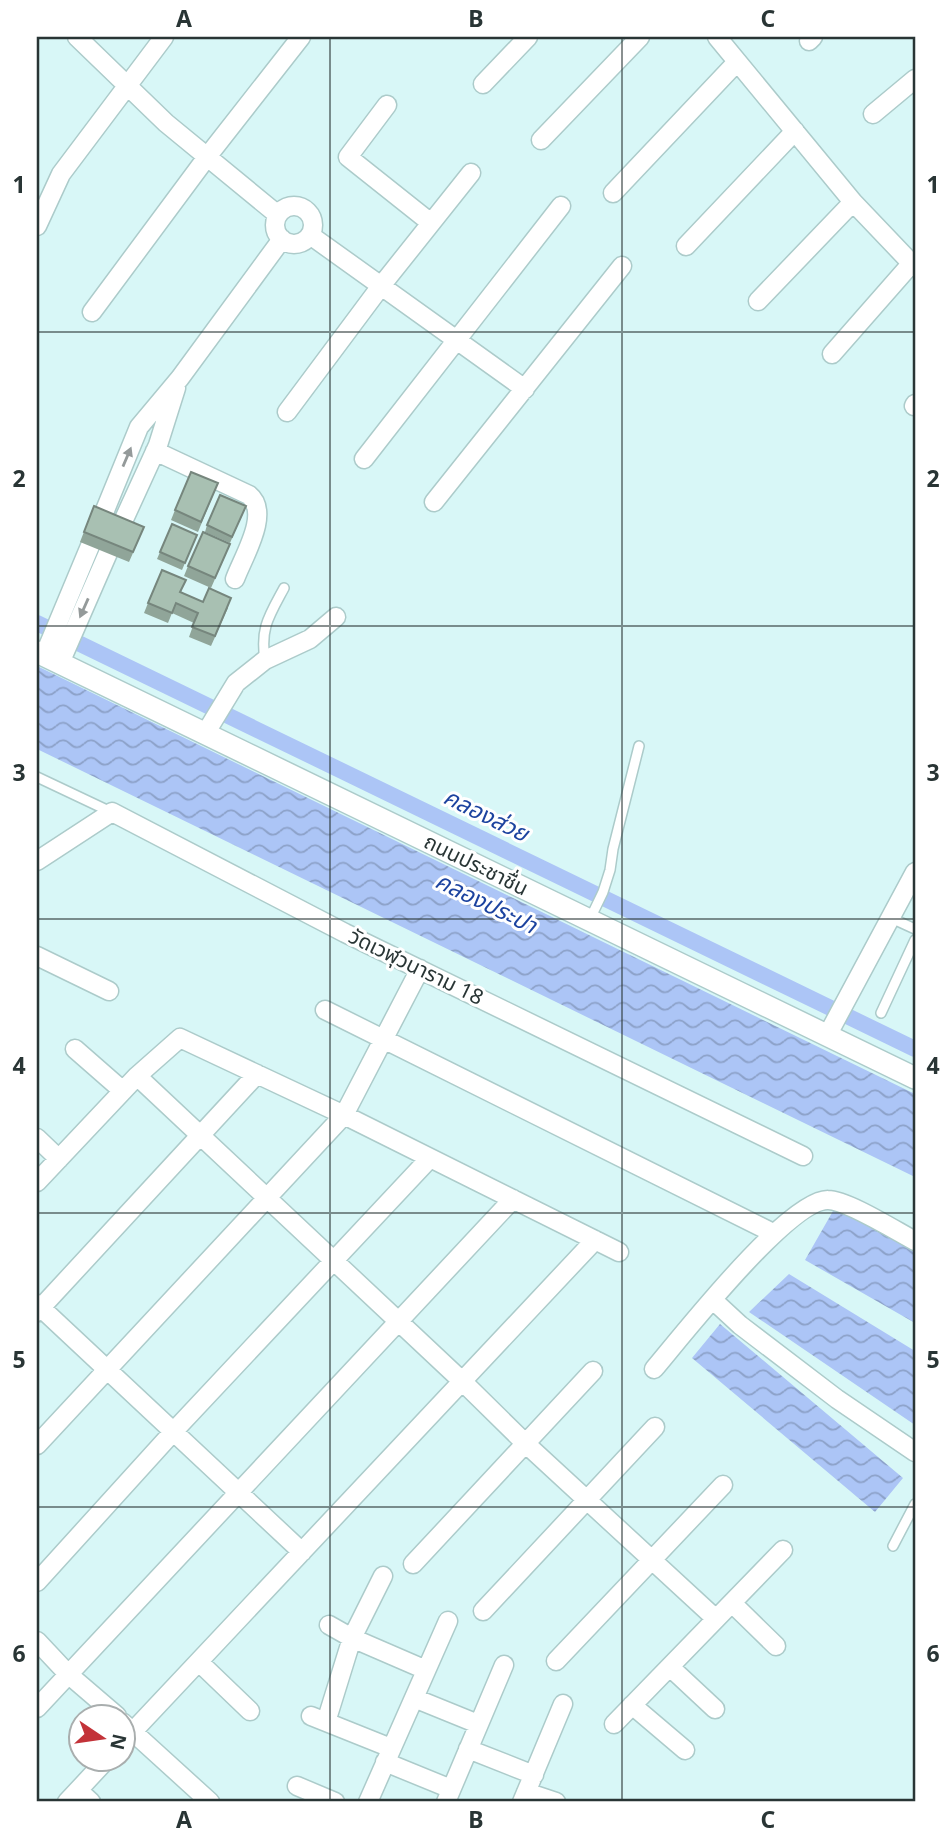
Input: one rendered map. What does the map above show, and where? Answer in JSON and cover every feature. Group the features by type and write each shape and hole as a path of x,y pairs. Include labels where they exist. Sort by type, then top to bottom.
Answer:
{"street":[{"path":"77,37 166,123 278,215"},
{"path":"37,226 61,174 164,37"},
{"path":"92,313 300,37"},
{"path":"483,84 528,37"},
{"path":"541,140 640,37"},
{"path":"717,37 853,202 913,266 832,354"},
{"path":"613,193 737,62"},
{"path":"873,114 915,79"},
{"path":"387,104 348,157 431,223"},
{"path":"686,246 795,131"},
{"path":"286,411 471,173"},
{"path":"758,301 853,202"},
{"path":"364,459 561,206"},
{"path":"288,207 301,207 311,216 313,229 310,235 294,244 282,239 276,228 278,215 288,207"},
{"path":"310,235 524,389"},
{"path":"100,520 139,427 180,378 282,239"},
{"path":"434,502 622,266"},
{"path":"120,528 155,451 180,378"},
{"path":"155,451 249,495 256,501 259,513 257,524 235,579"},
{"path":"47,657 90,546"},
{"path":"47,657 108,553"},
{"path":"205,734 236,683 265,660 310,639 336,617"},
{"name":"ถนนประชาชื่น","path":"47,657 915,1077"},
{"path":"37,861 112,813"},
{"name":"วัดเวฬุวนาราม 18","path":"112,813 345,933 803,1156"},
{"path":"827,1036 844,1009 915,872"},
{"path":"37,956 109,991"},
{"path":"37,1446 344,1115 420,969"},
{"path":"325,1010 773,1233"},
{"path":"37,1182 136,1076 180,1038 344,1115 619,1252"},
{"path":"75,1049 123,1091"},
{"path":"257,1074 201,1137 38,1308 302,1552"},
{"path":"136,1076 462,1381 525,1444 716,1619"},
{"path":"37,1138 59,1159"},
{"path":"37,1582 173,1432 430,1158"},
{"path":"37,1708 513,1199"},
{"path":"654,1369 773,1233 809,1205 828,1200 847,1206 915,1241"},
{"path":"136,1722 199,1662 595,1240"},
{"path":"713,1300 740,1325 837,1399 915,1452"},
{"path":"413,1564 593,1371"},
{"path":"483,1611 655,1427"},
{"path":"556,1661 723,1485"},
{"path":"614,1724 783,1550"},
{"path":"383,1576 352,1639 318,1719 388,1755 449,1795 504,1665"},
{"path":"732,1603 776,1646"},
{"path":"368,1802 447,1621"},
{"path":"329,1625 352,1639 426,1670"},
{"path":"37,1641 68,1674 100,1702"},
{"path":"199,1662 250,1711"},
{"path":"670,1667 715,1709"},
{"path":"414,1698 478,1724"},
{"path":"556,1802 524,1797 564,1704"},
{"path":"632,1705 685,1751"},
{"path":"136,1740 210,1802"},
{"path":"468,1749 534,1775"},
{"path":"79,1798 98,1772"},
{"path":"297,1786 335,1802"}],"lane":[{"path":"265,660 263,631 284,589"},
{"path":"589,920 610,870 639,746"},
{"path":"37,777 112,813"},
{"path":"891,918 915,929"},
{"path":"881,1013 915,940"},
{"path":"893,1546 915,1504"}],"water":[{"name":"คลองประปา","path":"37,666 915,1094 915,1177 37,749"},
{"path":"837,1204 915,1249 915,1323 805,1260"},
{"path":"789,1274 915,1351 915,1425 749,1312"},
{"path":"720,1324 903,1478 875,1512 692,1358"}],"building":[{"path":"191,472 218,483 201,522 175,510"},
{"path":"220,495 246,506 232,537 207,525"},
{"path":"94,506 144,527 133,552 84,532"},
{"path":"172,524 197,535 185,563 160,552"},
{"path":"203,532 230,544 215,578 188,566"},
{"path":"162,570 186,580 180,592 203,602 209,588 231,598 215,636 192,627 198,613 176,603 172,613 148,603"}],"waterway":[{"name":"คลองส่วย","path":"37,623 915,1049"}]}
